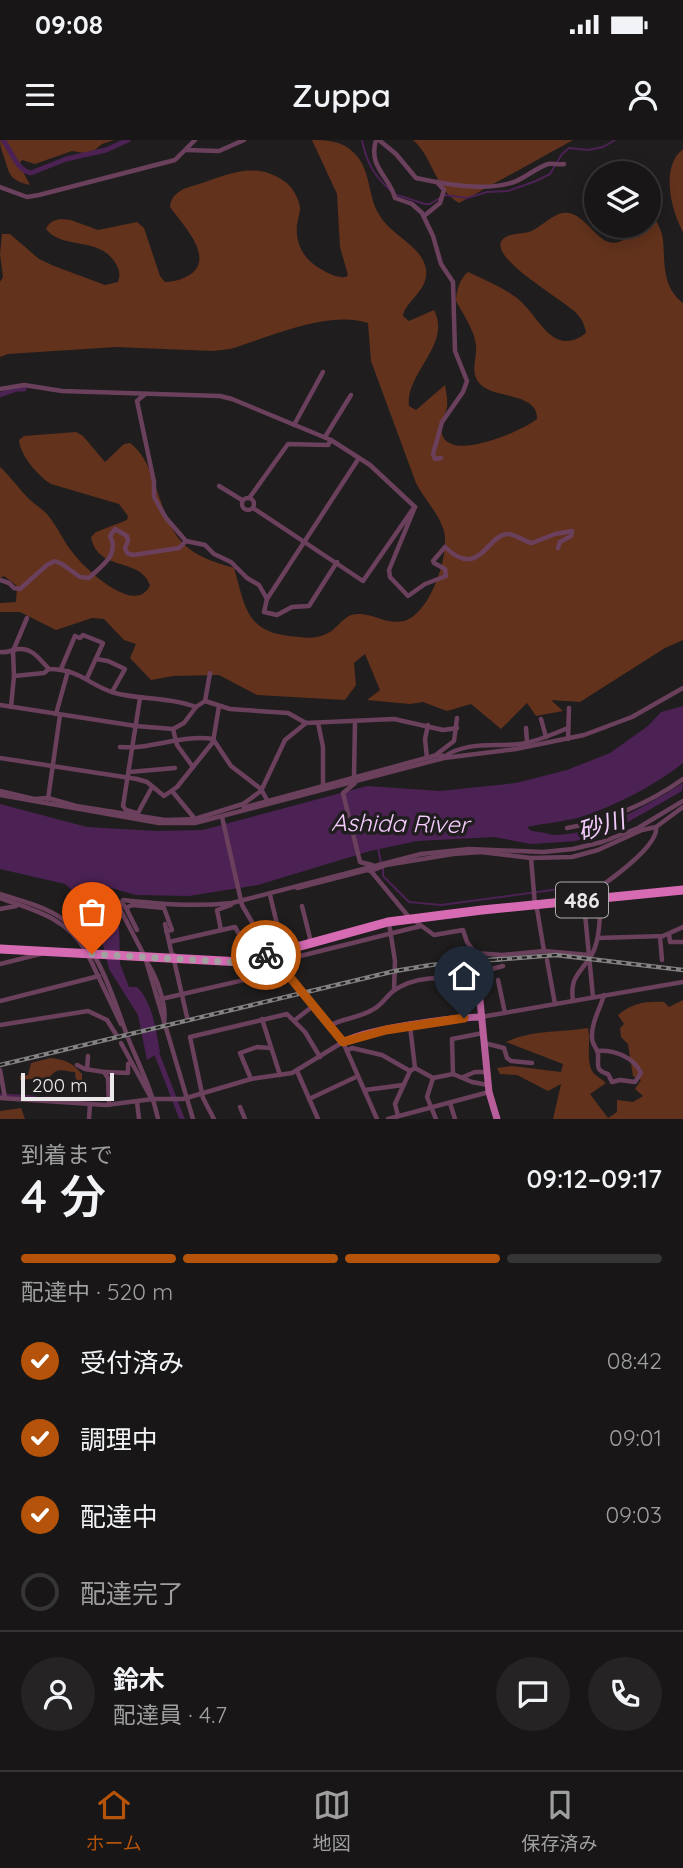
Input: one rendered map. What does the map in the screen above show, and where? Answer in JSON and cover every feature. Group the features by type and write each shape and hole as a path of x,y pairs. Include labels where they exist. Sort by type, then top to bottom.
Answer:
{"highway":[{"name":"486","path":"0,949 146,960 230,962 273,958 283,950 311,942 413,918 683,892"}],"main road":[{"path":"273,958 343,1042 357,1036 410,1026 481,1017"},
{"path":"478,980 489,1089 497,1119"}],"street":[{"path":"0,187 27,197 39,195 176,159 195,140"},
{"path":"186,150 219,151 244,140"},
{"path":"441,458 435,459 433,454 442,422 467,382 455,351 453,282 441,264 424,216 412,204 395,198 394,189 376,166 373,151 377,140 396,154 412,175 457,186 514,182 550,163 564,164"},
{"path":"424,216 442,197 442,187 437,181"},
{"path":"293,425 323,372"},
{"path":"0,389 24,385 62,391 220,396 232,399 328,439 359,458 415,506"},
{"path":"136,394 155,482 154,497 166,518 186,541 205,545 214,554 231,562 247,578 259,585 267,599"},
{"path":"137,401 145,394"},
{"path":"219,486 242,500 250,498 288,444 328,445 328,439 351,395"},
{"path":"337,562 309,606 292,607 277,615 264,612 267,599 359,458"},
{"path":"250,498 254,502 253,508"},
{"path":"242,500 243,508 253,508 363,581 415,506"},
{"path":"415,506 389,570 390,577 408,596 425,584 446,576 445,569 433,561 445,547 458,557 471,558 485,552 504,534 532,543 572,531 571,536 560,542 558,548"},
{"path":"0,580 9,583 14,589 20,589 55,561 80,577 89,578 110,559 113,542 110,536 115,529 127,536 125,548 127,553 134,555 179,548 186,541"},
{"path":"11,707 13,651 27,618"},
{"path":"48,799 65,670 76,636 80,638 83,635 103,643 87,678"},
{"path":"0,652 20,649 35,653 49,669"},
{"path":"96,659 125,669 112,692"},
{"path":"14,676 44,673 49,669 65,670 112,692 196,707"},
{"path":"0,705 136,726 173,729 184,723 196,707 205,701 210,673"},
{"path":"437,755 444,757 516,749 568,739 632,717 683,688"},
{"path":"140,698 123,806 126,810 150,818"},
{"path":"205,701 230,709 288,713 306,723 394,719 443,730 457,728"},
{"path":"0,758 128,775 147,782 164,796 172,791 204,755 213,739 219,706"},
{"path":"568,739 569,708"},
{"path":"0,793 37,803 159,823 195,823 437,755 454,741 457,718"},
{"path":"541,719 546,737"},
{"path":"355,722 355,779 343,793 359,859 372,868 408,916 434,935 463,930 475,953 502,955 544,951 589,957"},
{"path":"0,793 165,820 222,817 244,806 256,796 285,740 306,723"},
{"path":"318,723 323,747 323,786"},
{"path":"427,758 425,739 428,725"},
{"path":"526,728 527,742"},
{"path":"195,819 444,757 479,745 527,742 568,728"},
{"path":"173,729 182,753 193,767"},
{"path":"120,747 132,748 176,739 213,739"},
{"path":"213,739 231,766 261,789 267,801"},
{"path":"128,775 175,768"},
{"path":"567,828 631,807 683,779"},
{"path":"138,813 152,787"},
{"path":"172,791 195,819"},
{"path":"37,803 48,799 61,807"},
{"path":"642,830 656,827 682,806"},
{"path":"121,902 127,900 169,906 195,906 239,901 372,868 453,854 572,857 598,850 642,830 682,806"},
{"path":"221,930 217,910 239,901 363,868 372,868 380,863 421,854 469,849 543,852 573,849 602,842 638,828 682,806"},
{"path":"222,817 239,901 273,958 421,926"},
{"path":"593,997 582,902 584,889 600,887 635,860 656,835 656,827"},
{"path":"531,858 544,951"},
{"path":"271,895 283,950"},
{"path":"0,896 32,904 71,924 86,942 117,1017 126,1030"},
{"path":"0,896 51,917 65,926 89,954 111,993 153,1099 156,1117"},
{"path":"121,902 137,930"},
{"path":"121,902 120,907 151,969 165,1014 164,1023"},
{"path":"0,909 32,904"},
{"path":"126,908 132,905 164,908 172,930 166,931"},
{"path":"302,906 311,942"},
{"path":"573,1001 572,983 598,938 600,915"},
{"path":"388,922 396,978 394,990"},
{"path":"165,924 172,955 203,958 204,961"},
{"path":"169,943 235,927 255,959 261,976"},
{"path":"598,938 660,937 683,927"},
{"path":"669,934 670,942 683,942"},
{"path":"660,937 662,960"},
{"path":"0,964 42,951"},
{"path":"173,959 187,1017"},
{"path":"146,960 184,1098 193,1119"},
{"path":"547,960 555,1004"},
{"path":"331,1025 368,1013 377,1008 394,990 427,979 478,980 480,972 503,967"},
{"path":"161,999 283,971"},
{"path":"0,1001 99,975"},
{"path":"498,980 505,1013"},
{"path":"481,1017 683,982"},
{"path":"597,1051 613,1051 635,1063 641,1073 638,1080 612,1082 608,1074 599,1070 596,1065 597,1051 592,1035 604,995"},
{"path":"295,1020 314,1005"},
{"path":"0,1025 88,1012 107,1020 117,1036"},
{"path":"214,1119 202,1095 190,1037 282,1013 295,1020 320,1057"},
{"path":"262,1018 281,1075"},
{"path":"398,1116 394,1104 412,1070 410,1026"},
{"path":"453,1074 452,1039 483,1033"},
{"path":"0,1070 3,1097 112,1105 202,1095 251,1079 297,1071 343,1042 377,1119"},
{"path":"121,1043 153,1099"},
{"path":"484,1043 504,1048 511,1061 531,1063"},
{"path":"251,1079 240,1052 257,1047 270,1048"},
{"path":"348,1050 352,1048 382,1055 433,1078 453,1074 489,1089"},
{"path":"87,1069 88,1056"},
{"path":"78,1065 104,1072 128,1073 128,1064 131,1063"},
{"path":"297,1071 318,1119"},
{"path":"104,1072 108,1078 112,1105"},
{"path":"462,1077 475,1072 487,1072"},
{"path":"309,1098 358,1076"},
{"path":"433,1078 427,1097 436,1119"},
{"path":"365,1090 403,1085"},
{"path":"388,1119 489,1089"},
{"path":"137,1101 139,1119"},
{"path":"450,1102 455,1119"},
{"path":"89,1119 90,1104"},
{"path":"240,1107 245,1119"}],"shaded area":[{"path":"0,140 114,140 102,144 90,154 72,151 35,164 22,160 19,164 30,185 12,176"},
{"path":"312,140 339,143 353,152 363,166 380,216 413,247 423,261 426,269 424,284 407,306 403,316 409,321 434,310 438,323 437,335 414,382 409,406 416,410 445,385 447,404 441,431 448,442 458,446 502,437 537,419 530,404 487,389 475,376 475,339 456,301 459,285 465,275 468,272 517,298 555,338 574,340 586,333 580,318 505,256 501,247 503,239 529,232 562,213 571,213 584,222 584,238 602,238 616,243 625,238 661,238 661,234 668,282 676,297 683,303 683,640 665,648 580,702 551,700 563,711 536,716 527,703 501,729 471,704 447,711 423,702 410,704 367,700 380,690 365,654 354,663 356,685 345,700 257,695 219,675 173,676 151,680 130,658 136,644 124,640 104,619 92,618 56,630 20,612 0,612 0,603 16,602 17,586 4,576 0,578 0,467 29,499 46,513 73,553 99,579 123,593 134,596 143,593 150,585 145,576 137,570 102,556 95,548 91,537 96,532 127,520 128,516 119,504 51,484 30,465 20,446 19,440 24,436 76,432 83,436 105,462 124,444 130,443 138,450 149,469 165,513 178,538 199,555 234,568 249,614 263,628 289,636 317,637 330,632 352,615 363,614 398,622 414,616 422,607 437,581 445,538 437,516 416,483 371,361 368,323 352,320 317,322 230,349 213,351 116,347 8,354 0,357 2,234 10,234 39,259 105,285 118,282 119,278 118,268 110,256 92,246 62,240 46,229 52,222 61,219 98,230 137,222 144,228 160,276 165,282 178,280 191,274 197,267 199,258 194,240 170,207 173,198 187,188 229,174 262,171 287,183 295,193 300,210 297,231 302,251 324,271 346,277 348,275 340,247 337,194"},
{"path":"413,140 573,140 459,203 444,190 425,155"},
{"path":"683,149 683,232 672,201 670,177 676,157"},
{"path":"683,1000 683,1119 553,1119 561,1084 548,1091 517,1075 500,1074 497,1068 512,1066 561,1072 563,1064 506,1042 537,1033 588,1028 590,1067 606,1083 590,1094 608,1118 617,1112 617,1100 633,1102 643,1096 635,1089 641,1080 633,1076 628,1044 621,1037 620,1028 624,1024 618,1015 640,1004 664,1002 669,1007"},
{"path":"50,1058 72,1064 82,1074 82,1080 76,1081 75,1072 61,1070 50,1077 20,1080 20,1076 28,1075 31,1063"},
{"path":"21,1108 25,1119 0,1119 0,1111"}],"water":[{"name":"Ashida River","path":"683,706 683,763 648,787 594,813 527,827 532,831 556,835 573,833 622,817 683,783 682,791 628,822 576,841 531,844 494,837 417,841 370,851 258,885 189,896 136,895 97,884 91,891 111,910 119,925 120,964 129,987 137,987 147,1001 153,1018 160,1052 147,1060 138,1015 109,969 99,929 102,918 65,884 0,869 0,804 87,827 156,831 203,830 367,786 440,791 516,783 567,770 610,753 648,726 661,712"}],"waterway":[{"path":"3,140 18,164 31,173 66,159 106,150 128,140"},
{"path":"362,140 372,168 390,190"},
{"path":"445,195 467,198 487,192 508,191 550,174 562,154 569,148 588,150 603,147 615,140"},
{"path":"397,195 425,204 440,198"},
{"path":"0,395 24,389"},
{"name":"Ashida River","path":"378,848 381,863"},
{"path":"383,868 383,876 409,902 441,905 589,885"},
{"path":"155,1049 182,1119"},
{"path":"0,1096 34,1098"},
{"path":"46,1099 60,1100"}],"railway":[{"path":"492,960 556,955 683,970"},
{"path":"0,1065 395,971 501,959"}],"way so far":[{"path":"92,954 230,962 242,962 266,955"}],"route":[{"path":"266,955 271,954 343,1042 386,1030 464,1018"}],"water label":[{"name":"砂川","path":"601,825"}]}
